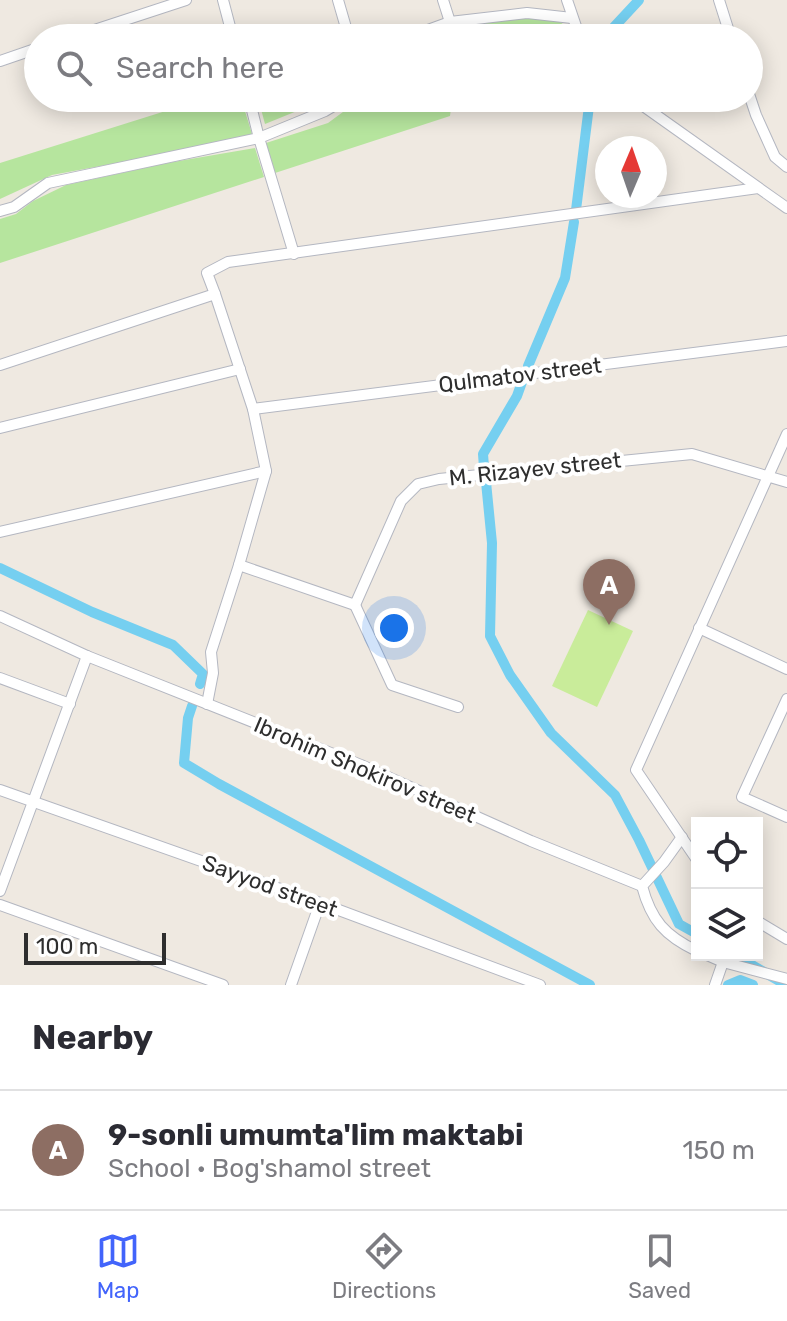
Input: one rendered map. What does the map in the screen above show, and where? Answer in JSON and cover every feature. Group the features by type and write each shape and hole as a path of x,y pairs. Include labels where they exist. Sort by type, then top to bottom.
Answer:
{"street":[{"path":"113,24 186,0"},
{"path":"223,0 229,24"},
{"path":"338,0 345,24"},
{"path":"443,0 450,22"},
{"path":"567,0 574,24"},
{"path":"719,0 727,24"},
{"path":"444,24 527,13 572,18"},
{"path":"0,61 24,53"},
{"path":"252,112 294,254"},
{"path":"0,211 14,207 48,183 259,138 323,112"},
{"path":"652,112 787,208"},
{"path":"755,112 775,157 787,167"},
{"path":"207,704 213,673 211,652 266,471 253,409 207,273 228,262 758,188"},
{"path":"0,365 215,294"},
{"name":"Qulmatov street","path":"253,409 787,341"},
{"path":"0,428 240,369"},
{"path":"691,851 636,770 787,434"},
{"name":"M. Rizayev street","path":"355,605 401,501 418,484 439,479 692,454 787,482"},
{"path":"0,532 266,471"},
{"path":"239,565 355,605 392,685 458,707"},
{"name":"Ibrohim Shokirov street","path":"0,616 87,656 361,765 531,841 645,881"},
{"path":"699,628 787,669"},
{"path":"0,891 87,656"},
{"path":"0,678 70,704"},
{"path":"787,699 742,797 787,817"},
{"name":"Sayyod street","path":"0,790 320,903 540,985"},
{"path":"682,837 645,881 646,902 666,933 691,948"},
{"path":"291,985 320,903"},
{"path":"0,905 223,985"},
{"path":"763,925 787,939"},
{"path":"715,985 723,962 787,979"}],"green space":[{"path":"530,17 562,24 480,24"},
{"path":"162,112 245,112 252,134 52,175 0,199 0,163"},
{"path":"262,112 295,112 265,124"},
{"path":"343,112 451,112 450,116 275,173 266,143 328,123"},
{"path":"255,148 264,177 0,263 0,219 16,214 33,201 66,185"},
{"path":"588,610 633,631 597,707 552,686"}],"waterway":[{"path":"617,24 639,0"},
{"path":"576,210 588,112"},
{"path":"528,366 565,278 574,222"},
{"path":"484,467 483,454 522,382"},
{"path":"486,482 492,543 490,636 510,675 551,733 615,795 679,924 691,931"},
{"path":"0,568 92,612 173,645 203,674 200,684"},
{"path":"192,706 184,763 590,985"},
{"path":"745,961 786,985"},
{"path":"728,985 740,980 753,985"}],"place":[{"name":"9-sonli umumta'lim maktabi","path":"609,625"}]}
